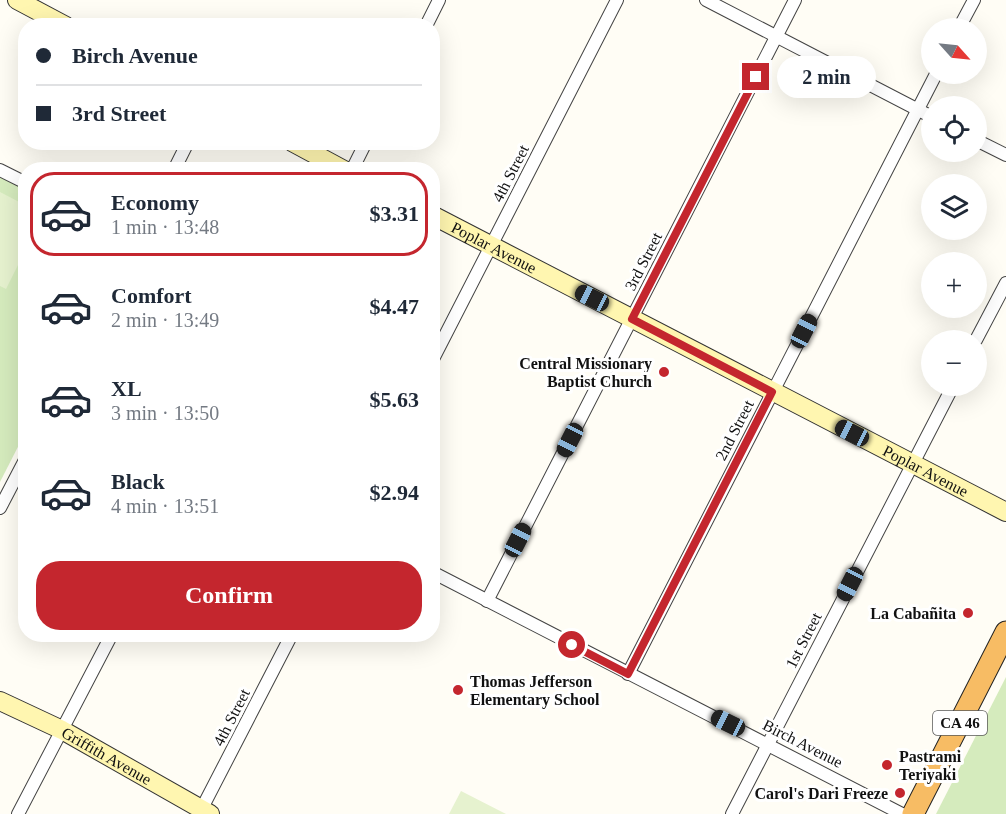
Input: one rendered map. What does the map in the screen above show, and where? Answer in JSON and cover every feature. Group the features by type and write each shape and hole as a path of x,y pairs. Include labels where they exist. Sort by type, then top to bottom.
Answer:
{"highway":[{"name":"CA 46","path":"913,814 1006,632"}],"main road":[{"path":"17,0 51,18"},
{"path":"307,150 329,162"},
{"name":"Poplar Avenue","path":"440,219 1006,512"},
{"name":"Griffith Avenue","path":"0,701 62,730 204,813"}],"street":[{"path":"430,18 439,0"},
{"name":"4th Street","path":"440,345 617,0"},
{"path":"706,0 921,112"},
{"name":"3rd Street","path":"487,601 795,0"},
{"path":"964,18 974,0"},
{"name":"2nd Street","path":"628,674 931,84"},
{"path":"987,146 1006,155"},
{"path":"0,170 18,179"},
{"path":"981,330 1006,283"},
{"name":"1st Street","path":"732,814 948,396"},
{"path":"0,508 18,473"},
{"name":"Birch Avenue","path":"440,576 628,674 768,743 902,814"},
{"path":"18,814 108,642"},
{"name":"4th Street","path":"204,813 287,642"}],"green space":[{"path":"0,177 18,186 18,447 0,482"},
{"path":"0,192 18,201 18,265 6,289 0,286"},
{"path":"1006,677 1006,814 936,814"},
{"path":"461,791 506,814 449,814"}],"place":[{"name":"Central Missionary Baptist Church","path":"664,372"},
{"name":"La Cabañita","path":"968,613"},
{"name":"Thomas Jefferson Elementary School","path":"458,690"},
{"name":"Pastrami Teriyaki","path":"887,765"},
{"name":"Carol's Dari Freeze","path":"900,793"}],"route":[{"path":"572,645 628,674 772,392 632,319 756,77"}]}
